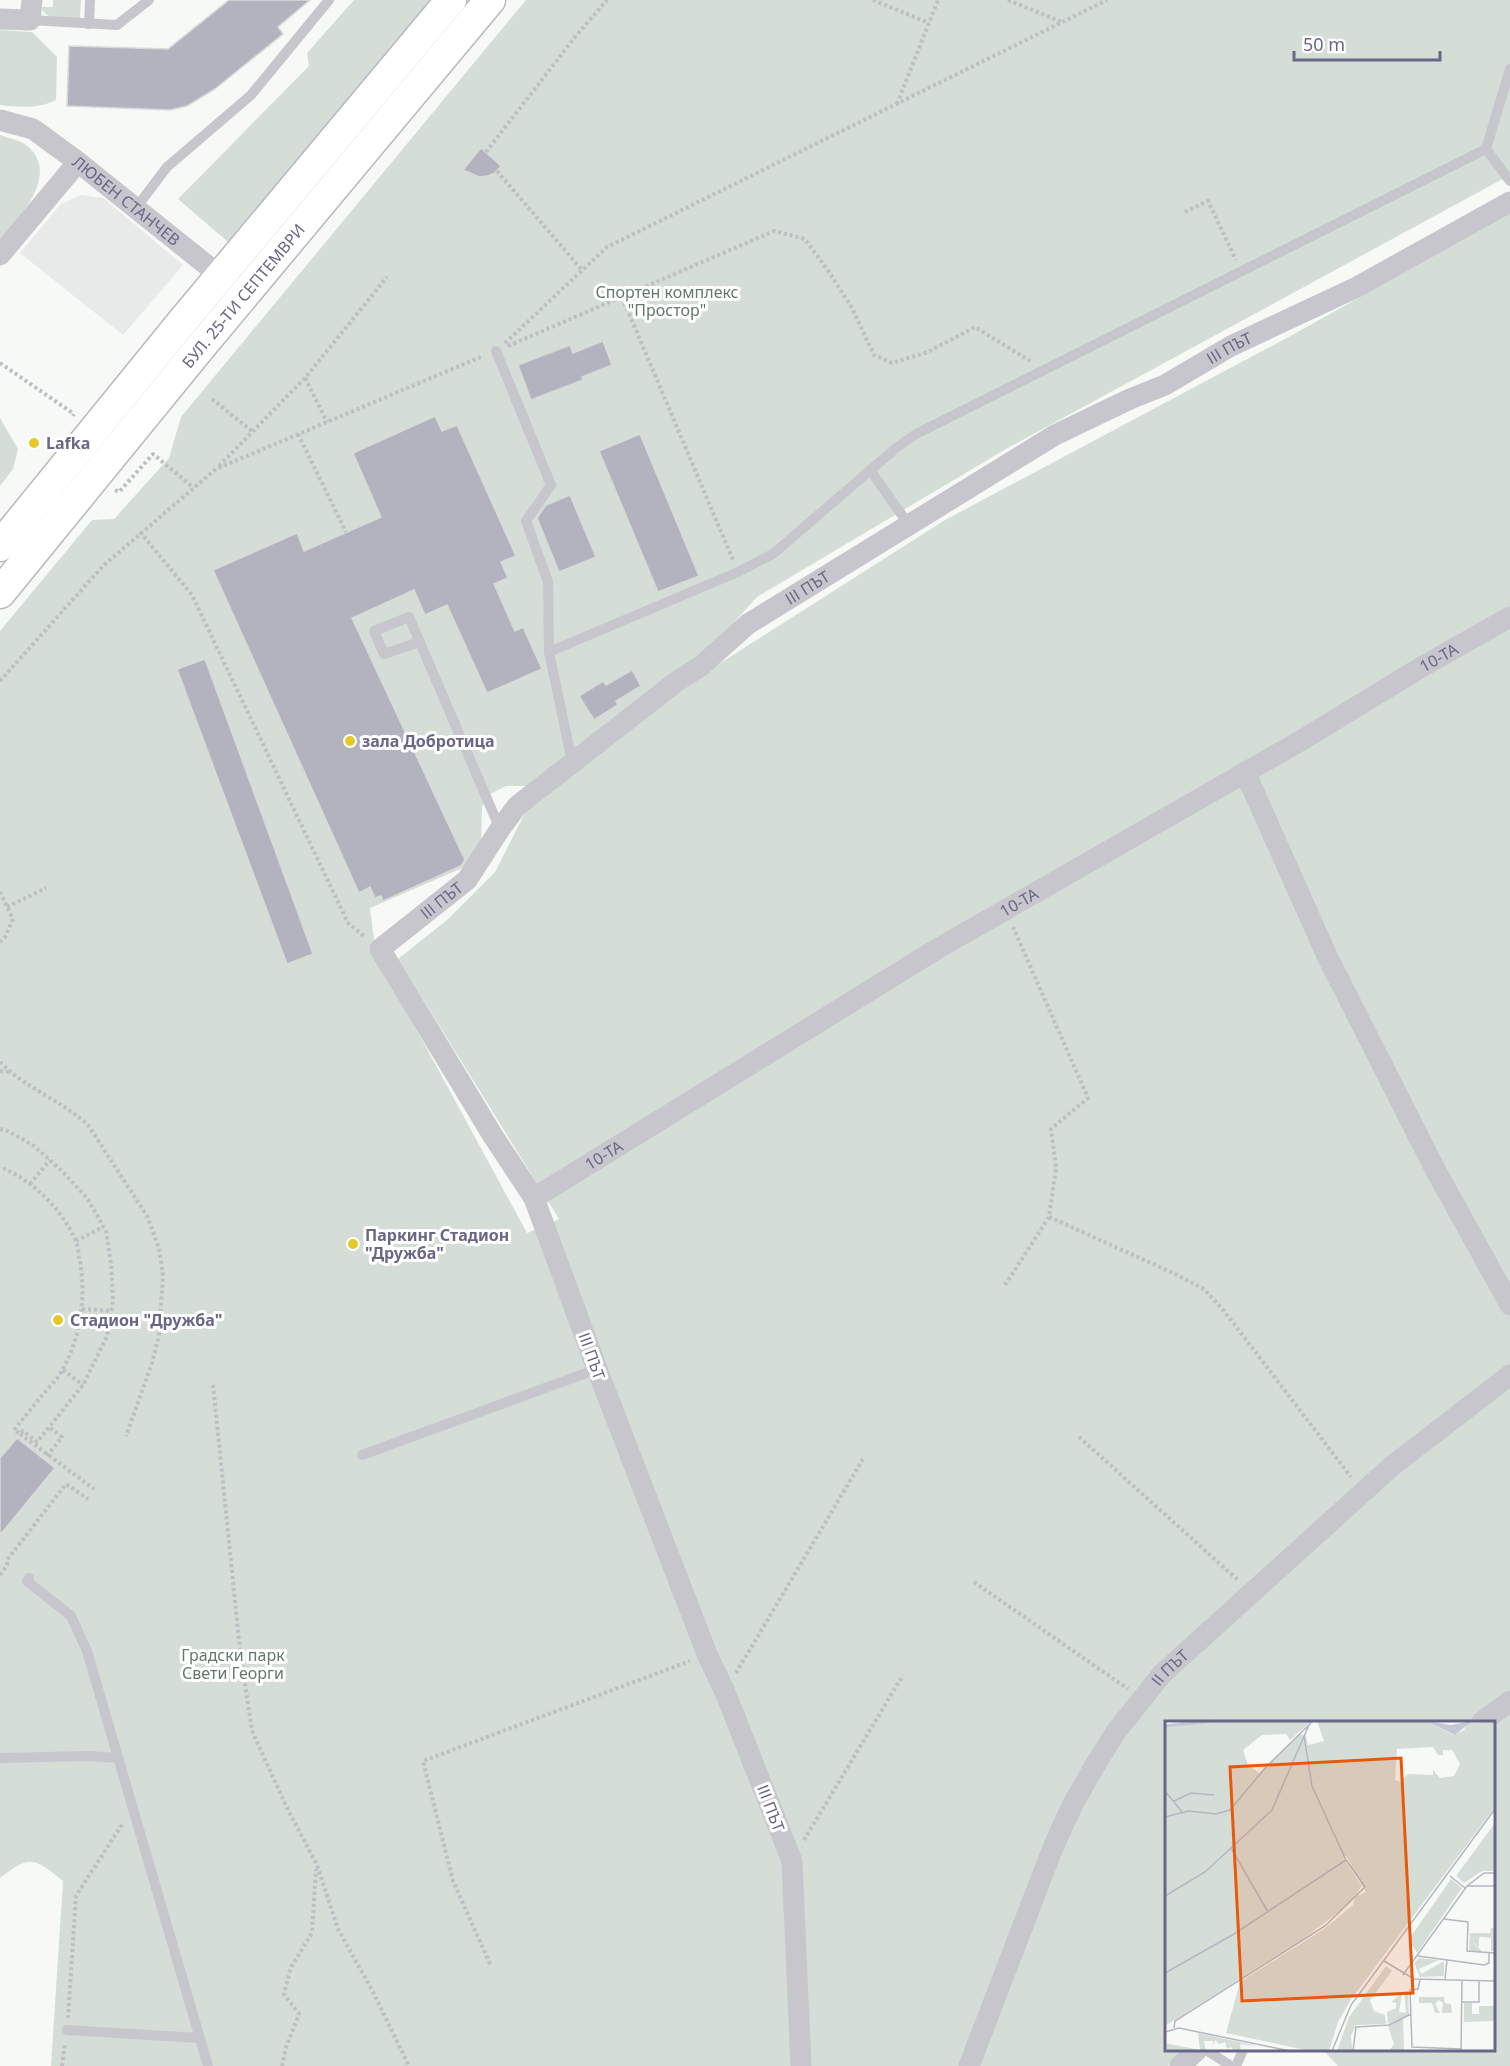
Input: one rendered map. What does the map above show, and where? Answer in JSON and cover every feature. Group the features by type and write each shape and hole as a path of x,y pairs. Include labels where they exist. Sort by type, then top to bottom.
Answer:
{"main road":[{"name":"БУЛ. 25-ТИ СЕПТЕМВРИ","path":"0,546 451,0"},
{"name":"БУЛ. 25-ТИ СЕПТЕМВРИ","path":"0,593 490,0"}],"street":[{"path":"0,19 31,10"},
{"name":"ЛЮБЕН СТАНЧЕВ","path":"0,120 33,129 78,162 244,295"},
{"path":"0,255 78,162"},
{"name":"ІІІ ПЪТ","path":"801,2066 792,1861 725,1692 707,1654 534,1198 493,1136 380,949 467,880 517,806 676,682 701,666 748,624 1055,435 1165,385 1231,346 1357,287 1510,202"},
{"name":"10-ТА","path":"534,1198 1005,909 1510,617"},
{"path":"1245,772 1333,968 1435,1169 1510,1305"},
{"name":"ІІ ПЪТ","path":"969,2066 1054,1845 1094,1767 1141,1698 1162,1674 1392,1466 1510,1375"},
{"path":"1483,1721 1510,1701"},
{"path":"1180,2066 1195,2051"}],"lane":[{"path":"89,24 90,0"},
{"path":"31,10 89,24 117,26 149,0"},
{"path":"136,208 167,167 251,95 329,0"},
{"path":"549,652 738,572 773,554 896,448 916,434 1486,149 1510,69"},
{"path":"1486,149 1510,181"},
{"path":"496,351 551,484 526,521 548,582 549,652 572,762"},
{"path":"870,470 909,525"},
{"path":"419,642 500,829"},
{"path":"362,1455 597,1369"},
{"path":"30,1578 27,1581 71,1616 87,1651 208,2066"},
{"path":"0,1758 88,1756 118,1758"},
{"path":"67,2030 199,2038"},
{"path":"1209,2051 1231,2066"},
{"path":"1236,2066 1242,2051"}],"path":[{"path":"486,152 575,37 607,0"},
{"path":"873,0 929,23"},
{"path":"897,104 939,0"},
{"path":"1008,0 1063,22"},
{"path":"496,351 606,247 1107,0"},
{"path":"497,171 582,270"},
{"path":"1185,212 1208,201 1242,271"},
{"path":"216,469 774,231 805,239 852,308 874,355 892,363 928,352 975,327 1044,370"},
{"path":"0,681 103,566 216,469 305,378 387,277"},
{"path":"622,297 738,572"},
{"path":"0,363 74,414"},
{"path":"305,378 327,422"},
{"path":"212,399 253,432"},
{"path":"298,434 346,532"},
{"path":"140,532 192,595 348,923 380,949"},
{"path":"7,907 46,888"},
{"path":"0,892 13,920 0,942"},
{"path":"1005,909 1088,1098 1051,1129 1056,1168 1049,1217 1005,1285"},
{"path":"0,1062 10,1072 59,1102 88,1125 147,1216 159,1248 163,1276 159,1336 152,1364 126,1436"},
{"path":"0,1071 10,1072"},
{"path":"0,1129 34,1146 87,1198 106,1231 111,1264 112,1311 106,1338 83,1385 37,1442 23,1431 20,1434"},
{"path":"30,1184 50,1160"},
{"path":"0,1167 17,1174 30,1184 62,1216 76,1241 81,1268 82,1309 79,1328 63,1370 14,1430 94,1489"},
{"path":"1049,1217 1204,1289 1224,1311 1363,1492"},
{"path":"76,1241 103,1227"},
{"path":"82,1309 112,1311"},
{"path":"63,1370 83,1385"},
{"path":"213,1385 240,1650 252,1731 287,1808 317,1865 338,1929 410,2066"},
{"path":"47,1456 62,1437 49,1427"},
{"path":"1078,1437 1251,1592"},
{"path":"725,1692 863,1459"},
{"path":"1,1571 66,1484 88,1499"},
{"path":"974,1582 1141,1698"},
{"path":"490,1964 453,1881 423,1761 707,1654"},
{"path":"792,1861 903,1675"},
{"path":"62,2066 67,2030 76,1896 133,1807"},
{"path":"282,2066 286,2047 299,2014 284,1994 291,1966 312,1933 317,1865"}],"shaded area":[{"path":"81,195 103,198 183,265 123,335 20,253 61,204"}],"green space":[{"path":"53,0 81,0 80,18 58,18 47,15 41,7 53,7"},
{"path":"354,0 430,0 228,242 178,199 309,66 307,53"},
{"path":"526,0 1510,0 1510,175 1006,449 757,597 719,639 530,786 506,786 488,795 482,807 481,847 467,866 370,908 376,955 527,1233 559,1219 398,959 447,920 495,872 527,809 670,695 945,520 1283,340 1510,214 1510,2066 1338,2066 1324,2051 1495,2051 1495,1721 1165,1721 1165,2051 1184,2051 1168,2066 51,2066 63,1881 45,1867 32,1862 19,1865 0,1878 0,631 92,520 114,519 169,458 181,417"},
{"path":"0,30 32,32 57,57 56,100 36,106 0,105"},
{"path":"0,135 26,145 36,156 40,169 39,182 34,195 0,241"},
{"path":"0,418 18,449 13,469 0,486"}],"building":[{"path":"229,0 310,0 278,27 283,34 215,89 187,106 170,110 67,106 69,46 168,49"},
{"path":"481,148 501,166 495,173 479,177 463,170"},
{"path":"603,341 612,365 582,377 583,380 531,400 518,365 570,345 573,353"},
{"name":"зала Добротица","path":"435,416 442,431 457,425 516,556 501,562 508,578 494,584 515,631 523,627 542,669 487,693 447,605 425,615 414,590 352,618 465,860 461,866 383,901 381,896 375,898 370,887 359,893 213,570 297,533 304,551 381,517 353,453"},
{"path":"640,434 699,576 658,592 599,451"},
{"path":"570,495 596,557 559,572 537,518 546,505"},
{"path":"205,659 313,954 287,964 177,669"},
{"path":"632,670 641,686 616,701 618,705 594,720 579,696 603,681 606,685"},
{"path":"17,1438 55,1468 0,1535 0,1458"}],"place":[{"name":"Lafka","path":"34,443"},
{"name":"зала Добротица","path":"350,741"},
{"name":"Паркинг Стадион \"Дружба\"","path":"353,1244"},
{"name":"Стадион \"Дружба\"","path":"58,1320"}],"park label":[{"name":"Спортен комплекс \"Простор\"","path":"667,301"},
{"name":"Градски парк Свети Георги","path":"233,1664"}]}
